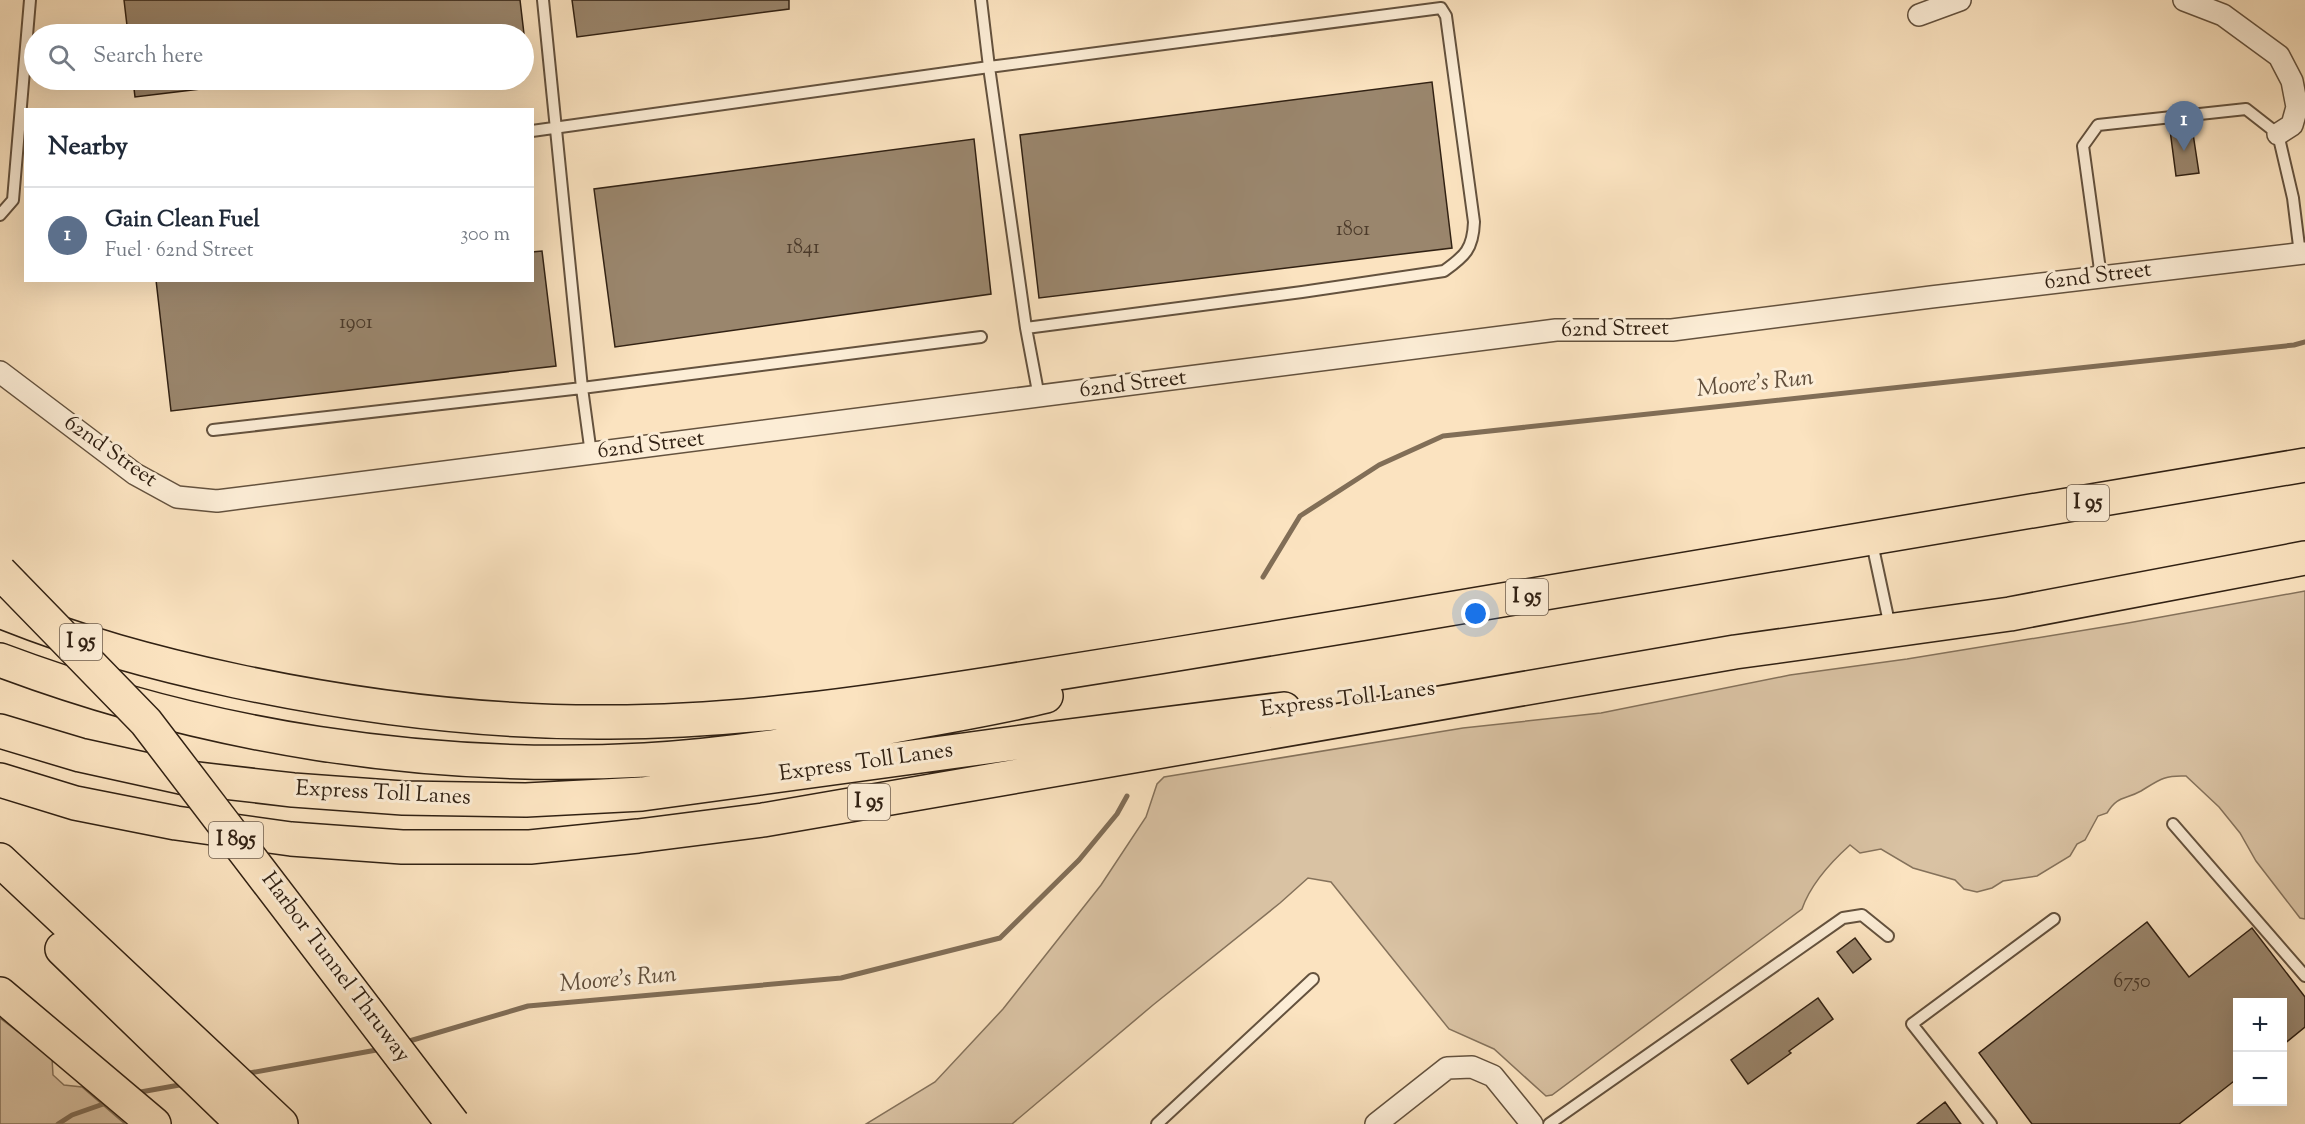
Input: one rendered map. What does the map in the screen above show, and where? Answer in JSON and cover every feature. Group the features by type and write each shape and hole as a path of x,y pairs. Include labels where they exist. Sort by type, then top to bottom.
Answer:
{"highway":[{"name":"I 95","path":"0,611 80,642 128,656 305,696 404,710 540,721 642,722 744,716 812,710 910,696 1182,653 1872,540 2305,465"},
{"name":"I 95","path":"0,780 75,803 176,823 291,839 402,847 530,847 638,837 764,820 1735,652 2010,614 2305,558"},
{"name":"Harbor Tunnel Thruway","path":"0,572 146,722 453,1124"},
{"name":"Express Toll Lanes","path":"0,731 80,755 180,777 293,790 403,798 526,800 642,794 1045,739 1735,652"},
{"name":"Express Toll Lanes","path":"0,660 70,685 183,717 299,740 368,751 436,758 573,762 644,760 713,754 845,736 1041,697 1117,676 1182,653"},
{"path":"0,860 281,1124"},
{"path":"0,890 243,1124"},
{"path":"0,994 154,1124"}],"street":[{"path":"1919,15 1960,0"},
{"path":"2184,0 2223,15 2279,56 2292,81 2297,107 2292,125 2278,134"},
{"name":"62nd Street","path":"0,372 135,474 177,497 217,501 1556,330 1672,330 2303,253"},
{"path":"1376,1124 1447,1068 1472,1067 1493,1076 1532,1124"}],"lane":[{"path":"28,24 30,0"},
{"path":"543,0 582,388 591,454"},
{"path":"981,0 1026,328 1039,397"},
{"path":"534,131 989,67 1434,7 1441,8 1446,16 1474,222 1472,243 1467,252 1444,271 1026,328"},
{"path":"0,215 13,200 24,71"},
{"path":"2101,277 2083,146 2098,125 2246,109 2278,134 2303,253"},
{"path":"213,430 582,388 981,337"},
{"path":"1872,540 1891,631"},
{"path":"2174,824 2305,976"},
{"path":"1549,1124 1844,918 1862,915 1888,936"},
{"path":"1991,1124 1912,1024 2054,919"},
{"path":"1157,1124 1313,979"}],"shaded area":[{"path":"2305,591 2305,919 2300,918 2256,861 2240,833 2219,807 2186,776 2162,779 2115,803 2107,813 2098,816 2085,840 2077,844 2070,856 2037,876 2003,881 1992,888 1977,892 1964,889 1955,880 1913,868 1881,849 1860,853 1850,845 1822,875 1802,909 1552,1095 1546,1096 1494,1049 1449,1029 1331,882 1308,878 1012,1124 866,1124 935,1082 1003,1009 1101,885 1146,817 1157,784 1164,777 1463,728 1601,713 1790,675 1907,659 2128,623"},
{"path":"0,1018 52,1058 53,1075 64,1085 82,1087 125,1124 0,1124"}],"building":[{"path":"124,0 520,0 523,24 127,24"},
{"path":"572,0 789,0 789,9 577,37"},
{"path":"1432,82 1452,248 1039,298 1020,135"},
{"path":"134,90 192,90 135,97"},
{"path":"2192,127 2199,173 2176,176 2170,130"},
{"path":"974,139 991,294 615,347 594,189"},
{"path":"542,251 556,366 171,411 156,282 534,282 534,252"},
{"path":"2147,922 2189,977 2252,928 2305,997 2305,1027 2287,1042 2287,998 2233,998 2233,1082 2179,1124 2032,1124 1979,1053"},
{"path":"1855,938 1871,959 1853,973 1837,952"},
{"path":"1818,998 1833,1019 1748,1084 1731,1060"},
{"path":"1945,1102 1961,1124 1917,1124"}],"waterway":[{"name":"Moore's Run","path":"1263,577 1300,516 1379,465 1443,436 2305,342"},
{"name":"Moore's Run","path":"406,1042 528,1006 841,978 1000,938 1079,860 1117,814 1127,796"},
{"name":"Moore's Run","path":"244,1074 382,1049"},
{"name":"Moore's Run","path":"135,1093 185,1084"},
{"name":"Moore's Run","path":"58,1124 72,1115 109,1102"}],"place":[{"name":"Gain Clean Fuel","path":"2184,151"}]}
